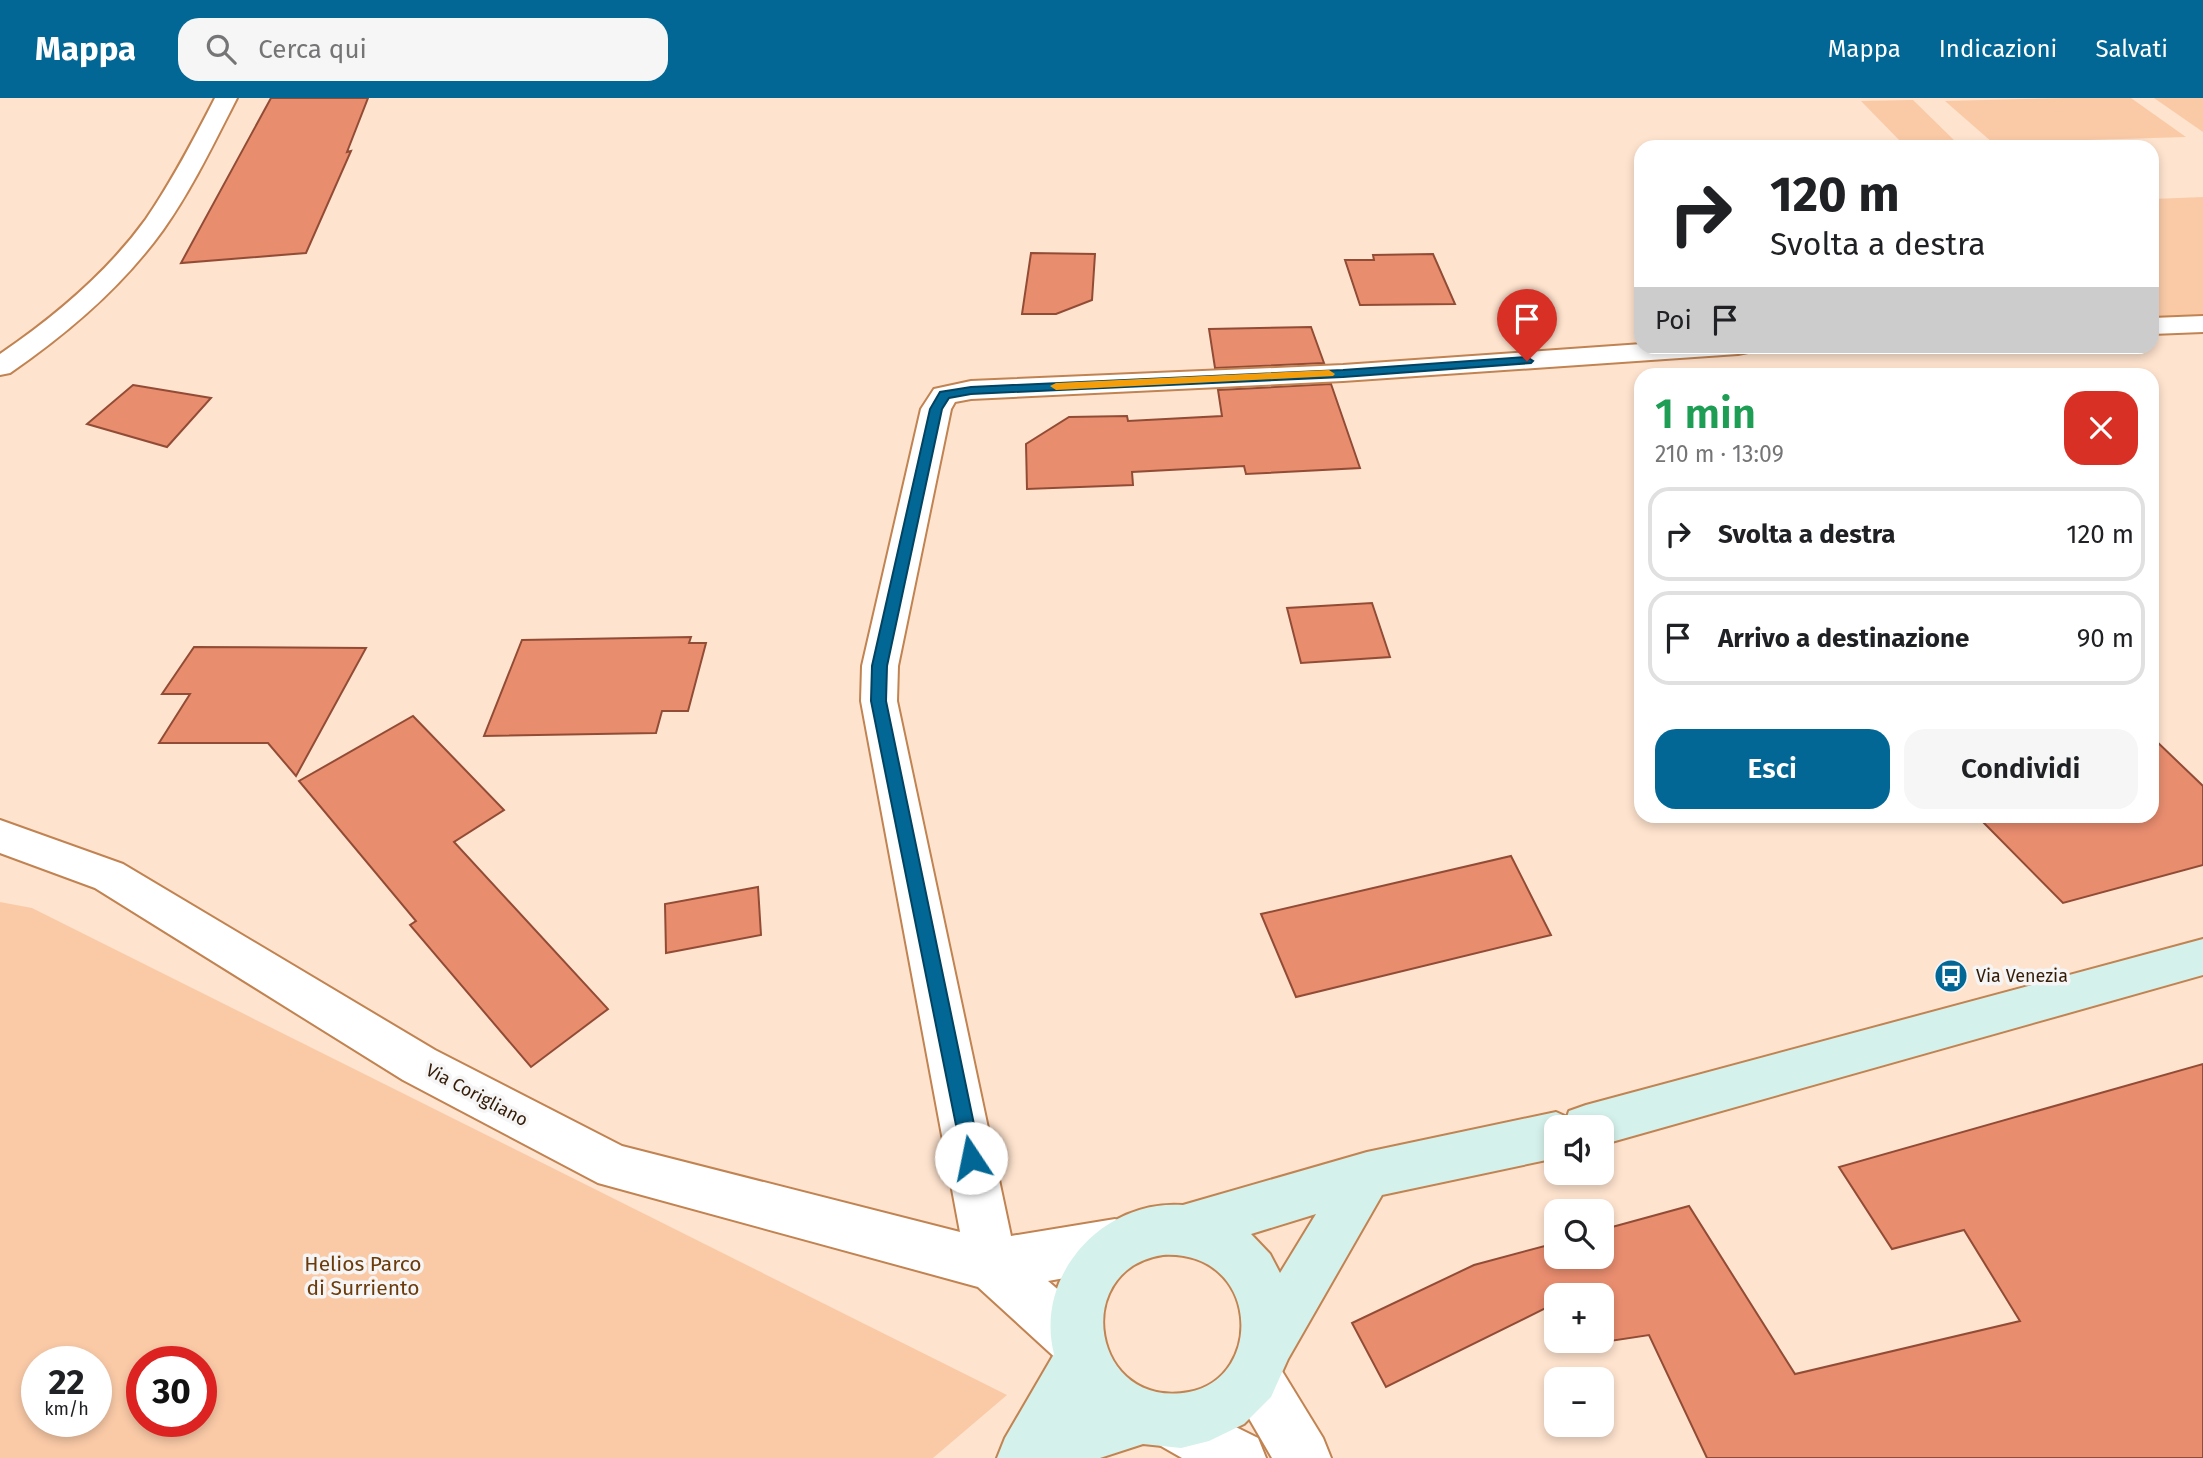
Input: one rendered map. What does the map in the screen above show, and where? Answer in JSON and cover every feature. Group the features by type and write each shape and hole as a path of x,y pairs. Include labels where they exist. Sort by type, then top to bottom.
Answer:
{"main road":[{"path":"1614,1119 2203,957"},
{"path":"1185,1229 1367,1175 1544,1138"},
{"path":"1027,1456 1157,1420 1205,1419 1234,1402 1260,1362 1367,1175"},
{"path":"1157,1420 1116,1402 1096,1381 1081,1349 1078,1313 1083,1287 1097,1263 1115,1244 1137,1233 1161,1227 1185,1229 1214,1239 1238,1257 1256,1284 1266,1315 1260,1362"},
{"path":"1027,1456 1081,1349"}],"street":[{"path":"0,367 26,350 104,285 153,225 226,98"},
{"path":"2159,326 2203,324"},
{"path":"1081,1349 992,1265 878,701 880,666 936,409 944,395 971,390 1343,373 1634,353"},
{"name":"Via Corigliano","path":"0,836 110,876 419,1065 615,1167 992,1265"},
{"path":"992,1265 1115,1244"},
{"path":"1260,1362 1303,1458"},
{"path":"1157,1420 1238,1458"}],"green space":[{"path":"2131,98 2186,137 1990,140 1945,101"},
{"path":"2154,98 2203,98 2203,132"},
{"path":"1913,100 1954,140 1899,140 1861,101"},
{"path":"2203,197 2203,320 2159,321 2159,199"},
{"name":"Helios Parco di Surriento","path":"0,902 32,908 1007,1395 933,1458 0,1458"}],"building":[{"path":"271,98 368,98 347,152 351,151 306,253 181,263"},
{"path":"1031,253 1095,254 1092,300 1056,314 1022,314"},
{"path":"1433,254 1455,304 1360,305 1345,260 1374,260 1373,255"},
{"path":"1311,327 1324,363 1215,368 1209,329"},
{"path":"1331,384 1360,468 1246,474 1244,466 1132,472 1133,485 1027,489 1026,444 1069,417 1127,416 1128,421 1222,416 1218,390"},
{"path":"133,385 211,398 167,447 87,424"},
{"path":"1372,603 1390,657 1301,663 1287,608"},
{"path":"691,637 689,643 706,643 688,711 662,711 656,733 484,736 522,640"},
{"path":"194,647 366,648 296,776 268,743 159,743 190,694 162,694"},
{"path":"413,716 504,810 454,842 608,1009 531,1067 410,925 416,921 299,781"},
{"path":"2159,744 2203,786 2203,865 2063,903 1984,823 2159,823"},
{"path":"1511,856 1551,935 1296,997 1261,914"},
{"path":"758,887 761,935 666,953 665,904"},
{"path":"2203,1064 2203,1458 1707,1458 1649,1335 1614,1340 1614,1283 1544,1283 1544,1309 1386,1387 1352,1323 1474,1265 1544,1246 1544,1269 1614,1269 1614,1226 1689,1206 1795,1374 2020,1321 1964,1230 1892,1249 1839,1167"}],"slow traffic":[{"path":"1056,386 1329,374"}],"place":[{"name":"Via Venezia","path":"1951,976"}],"route":[{"path":"971,1158 878,701 880,666 936,409 944,395 971,390 1343,373 1527,361"}]}
